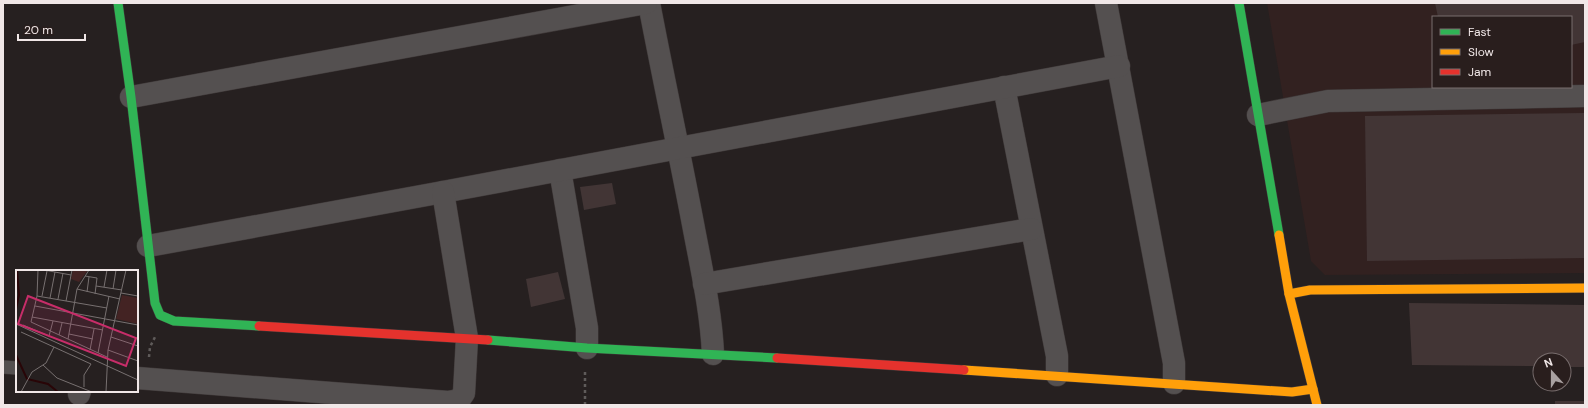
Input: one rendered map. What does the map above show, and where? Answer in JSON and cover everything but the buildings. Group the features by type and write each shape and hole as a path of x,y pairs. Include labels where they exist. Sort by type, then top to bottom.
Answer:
{"street":[{"path":"118,3 131,97 155,303 160,316 174,321 467,338 586,357 713,354 1174,383 1292,392 1313,389"},
{"path":"131,97 646,3"},
{"path":"649,3 679,147 704,284 712,330 713,354"},
{"path":"1106,3 1174,363 1174,383"},
{"path":"1238,3 1289,294 1317,405"},
{"path":"148,246 1119,66"},
{"path":"1004,87 1057,356 1057,376"},
{"path":"1258,115 1328,101 1585,96"},
{"path":"560,170 587,328 586,357"},
{"path":"142,370 448,402 459,400 464,393 467,338 443,192"},
{"path":"704,284 1031,229"},
{"path":"1289,294 1310,290 1585,288"}],"lane":[{"path":"3,367 16,368"}],"path":[{"path":"142,370 150,347 157,333"},
{"path":"585,405 586,357"}],"shaded area":[{"path":"1267,3 1585,3 1585,273 1325,275 1311,261"}],"traffic: fast":[{"path":"118,3 131,97 155,303 160,315 174,321 259,326"},
{"path":"1239,3 1279,235"},
{"path":"488,340 587,348 777,358"}],"traffic: slow":[{"path":"1279,235 1289,294 1317,405"},
{"path":"1289,294 1310,290 1585,288"},
{"path":"964,370 1292,392 1313,389"}],"traffic: jam":[{"path":"259,326 488,340"},
{"path":"777,358 964,370"}]}
